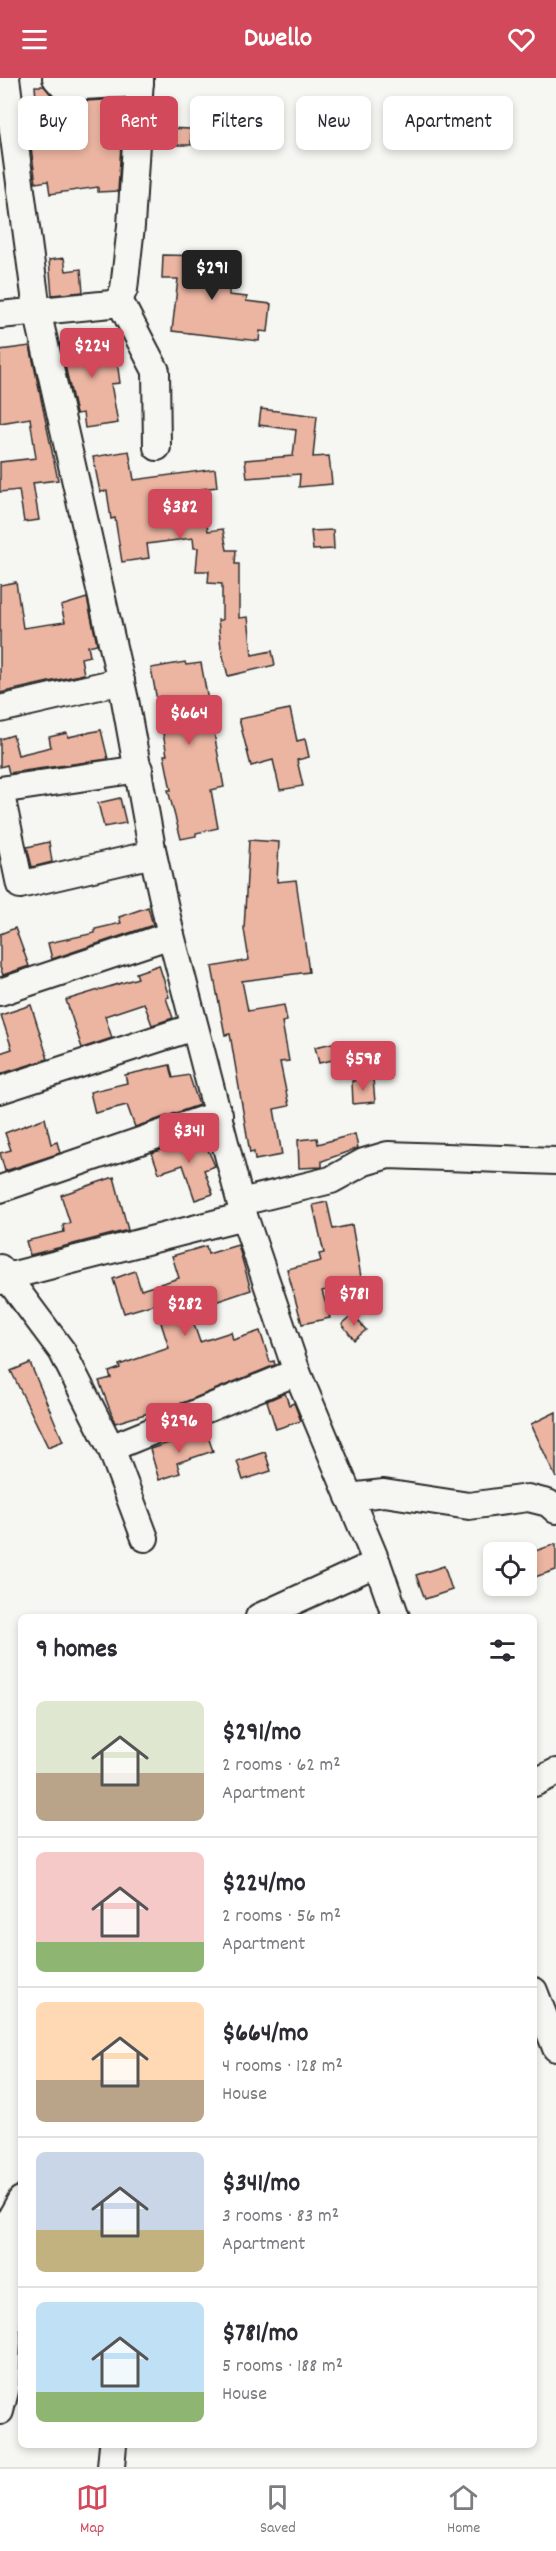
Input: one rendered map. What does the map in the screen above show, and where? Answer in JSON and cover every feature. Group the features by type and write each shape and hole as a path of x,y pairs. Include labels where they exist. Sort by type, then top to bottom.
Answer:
{"street":[{"path":"6,78 37,310 121,681 153,855 194,1027 219,1114 242,1209 297,1372 377,1563 395,1614"},
{"path":"0,315 111,304 119,300 124,289 131,226 140,81 64,87 56,78"},
{"path":"119,300 156,371 157,447"},
{"path":"0,709 121,681"},
{"path":"139,769 0,790 20,885 153,855"},
{"path":"0,992 171,935"},
{"path":"0,1090 194,1027"},
{"path":"0,1189 219,1114"},
{"path":"145,1538 111,1448 62,1351 2,1276 242,1209 331,1180 364,1162 388,1155 556,1161"},
{"path":"111,1448 297,1372"},
{"path":"350,1497 384,1493 470,1506 528,1498 548,1503 556,1510"},
{"path":"266,1614 377,1563"},
{"path":"537,1782 556,1772"},
{"path":"537,1999 556,2048"},
{"path":"9,2398 6,2244 9,2221 18,2205"},
{"path":"111,2467 113,2448"}],"building":[{"path":"35,86 44,86 52,96 36,96"},
{"path":"100,100 100,150 121,150 118,191 98,192 98,187 50,194 48,181 36,183 31,150 88,150 88,101"},
{"path":"178,129 190,129 190,145 178,145"},
{"path":"163,255 209,256 209,263 230,264 229,295 247,297 246,301 271,304 268,332 260,331 259,341 172,331 178,279 162,279"},
{"path":"64,258 66,271 81,269 83,292 52,295 49,260"},
{"path":"88,338 89,343 114,339 120,383 111,384 118,423 85,428 83,413 76,414 60,343"},
{"path":"30,346 58,480 33,483 39,520 24,522 19,490 0,492 0,462 36,458 30,418 0,423 0,350"},
{"path":"261,409 317,416 313,457 329,456 332,484 299,487 300,474 247,478 245,460 293,456 296,430 259,425"},
{"path":"129,451 134,480 215,469 217,487 202,489 208,531 223,529 227,550 236,550 235,564 239,564 239,618 248,617 252,655 272,651 275,665 228,676 221,648 218,620 222,620 222,584 208,583 209,571 196,571 198,548 194,548 193,538 147,544 149,558 122,562 115,518 111,519 107,491 100,492 93,457"},
{"path":"333,530 334,549 313,550 311,531"},
{"path":"16,582 23,628 65,622 61,606 87,598 97,644 88,646 90,656 81,658 84,674 0,693 0,585"},
{"path":"185,662 186,665 201,663 224,787 211,790 218,828 181,839 168,790 171,790 164,755 167,755 151,668"},
{"path":"290,709 297,741 305,739 309,757 297,760 303,786 280,790 273,760 251,766 239,719"},
{"path":"101,730 108,759 9,773 7,765 0,767 0,739 13,735 18,755 51,747 49,737 67,733 68,737"},
{"path":"120,798 126,823 104,827 98,803"},
{"path":"249,840 279,842 277,882 296,880 309,972 242,981 248,1011 284,1005 287,1021 282,1022 289,1061 280,1062 289,1106 274,1109 282,1155 255,1160 254,1152 250,1153 230,1034 225,1035 212,967 249,960 244,929"},
{"path":"49,842 52,862 32,867 27,847"},
{"path":"148,907 153,925 52,959 48,943 95,933 95,929 121,923 119,917"},
{"path":"15,928 29,966 3,975 0,967 0,934"},
{"path":"159,965 173,1018 152,1025 144,1003 105,1016 112,1038 82,1048 66,1000 138,978 136,973"},
{"path":"31,1005 48,1059 0,1074 0,1053 12,1049 1,1015"},
{"path":"333,1043 337,1059 319,1063 315,1047"},
{"path":"170,1065 173,1078 189,1075 199,1105 135,1127 127,1105 95,1113 90,1092 127,1083 125,1075"},
{"path":"373,1079 375,1102 353,1104 352,1081"},
{"path":"45,1118 51,1144 57,1142 60,1153 5,1171 0,1153 11,1150 5,1133"},
{"path":"355,1134 358,1148 322,1161 322,1167 299,1168 298,1140 317,1138 318,1144"},
{"path":"202,1136 215,1166 204,1170 213,1194 195,1200 183,1165 159,1173 152,1153"},
{"path":"114,1177 128,1230 30,1255 26,1241 64,1232 63,1225 70,1223 61,1195"},
{"path":"327,1202 333,1229 352,1225 361,1277 347,1281 348,1285 322,1291 330,1318 302,1324 287,1269 321,1261 319,1254 324,1253 313,1205"},
{"path":"238,1245 251,1290 190,1313 200,1342 231,1332 233,1340 260,1331 270,1362 274,1361 275,1365 185,1402 115,1423 99,1381 111,1378 109,1372 120,1368 119,1365 169,1348 155,1304 124,1313 113,1279 135,1271 141,1290 179,1278 172,1256 206,1246 208,1254"},
{"path":"353,1315 366,1330 354,1340 342,1324"},
{"path":"30,1363 63,1441 48,1447 11,1371"},
{"path":"285,1393 289,1405 294,1403 301,1421 276,1429 267,1401"},
{"path":"556,1412 556,1478 531,1424"},
{"path":"206,1431 213,1451 177,1463 180,1473 159,1480 150,1449"},
{"path":"265,1452 271,1471 243,1480 237,1461"},
{"path":"556,1544 556,1570 537,1576 537,1550"},
{"path":"444,1566 452,1590 425,1599 416,1575"}]}
